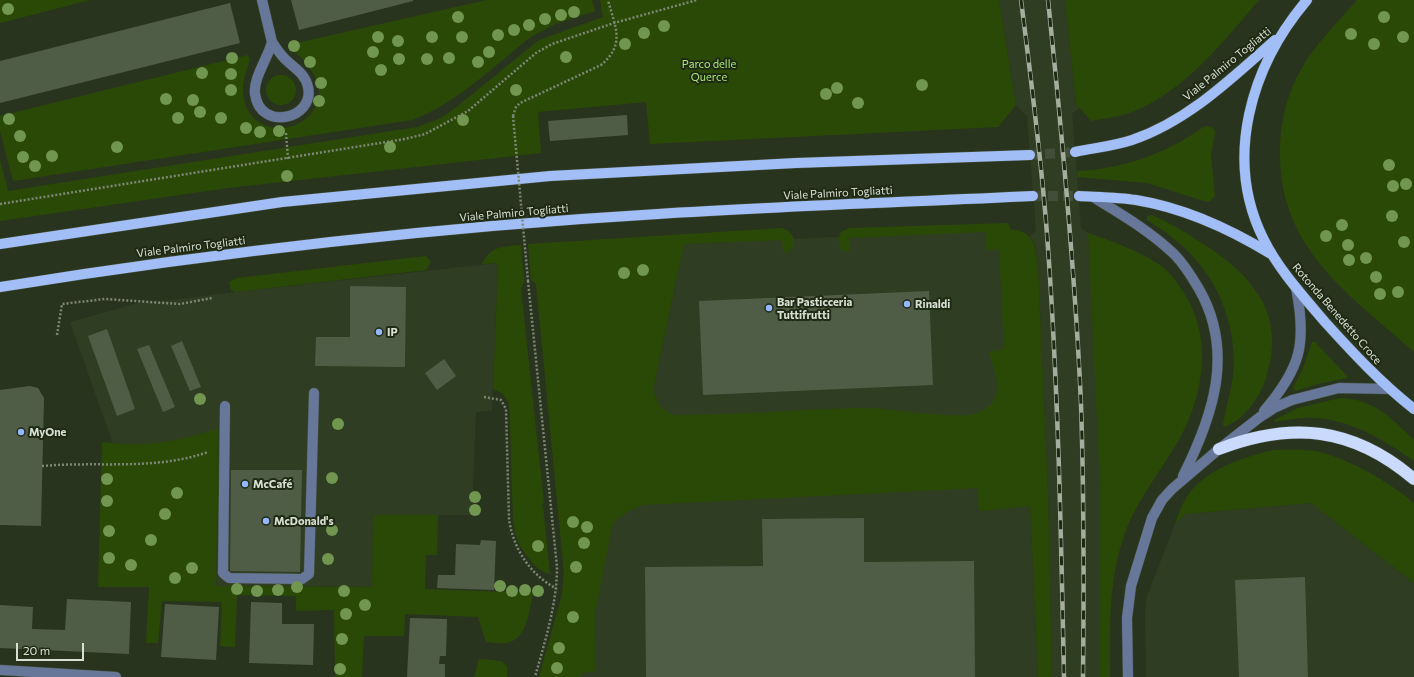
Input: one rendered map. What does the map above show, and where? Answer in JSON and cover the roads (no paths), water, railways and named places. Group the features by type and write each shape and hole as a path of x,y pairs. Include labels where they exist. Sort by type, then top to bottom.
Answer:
{"highway":[{"path":"1219,449 1258,436 1280,433 1308,432 1350,440 1384,457 1414,479"}],"main road":[{"name":"Rotonda Benedetto Croce","path":"1307,0 1281,35 1264,65 1248,114 1245,147 1250,201 1263,239 1296,288 1357,356 1390,389 1414,409"},
{"name":"Viale Palmiro Togliatti","path":"1075,152 1132,140 1172,121 1196,106 1226,83 1281,35"},
{"path":"0,244 282,202 550,176 796,163 1030,155"},
{"name":"Viale Palmiro Togliatti","path":"0,287 125,267 241,253 541,222 658,214 1033,196"},
{"path":"1079,196 1137,200 1186,213 1228,230 1273,255"}],"street":[{"path":"262,0 272,42 286,60 301,72 308,87 306,104 294,114 285,118 269,115 263,110 255,93 256,83 272,42"},
{"path":"1093,197 1156,237 1176,255 1191,275 1212,318 1217,340 1217,380 1199,444 1181,480"},
{"path":"1260,417 1291,374 1299,353 1302,334 1301,314 1296,288"},
{"path":"1128,677 1127,618 1131,586 1152,518 1162,500 1181,480 1260,417 1292,400 1339,388 1390,389"},
{"path":"225,406 223,573 228,578 302,578 309,574 314,394"},
{"path":"0,670 116,677"}],"tunnel":[{"path":"1030,155 1075,152"},
{"path":"1033,196 1079,196"}],"railway":[{"path":"1021,0 1042,176 1051,289 1062,566 1064,677"},
{"path":"1048,0 1068,202 1081,404 1084,575 1083,677"}],"place":[{"name":"Rinaldi","path":"907,304"},
{"name":"Bar Pasticceria Tuttifrutti","path":"769,308"},
{"name":"IP","path":"379,332"},
{"name":"MyOne","path":"21,432"},
{"name":"McCafé","path":"245,484"},
{"name":"McDonald's","path":"266,521"}],"park label":[{"name":"Parco delle Querce","path":"709,70"}]}
